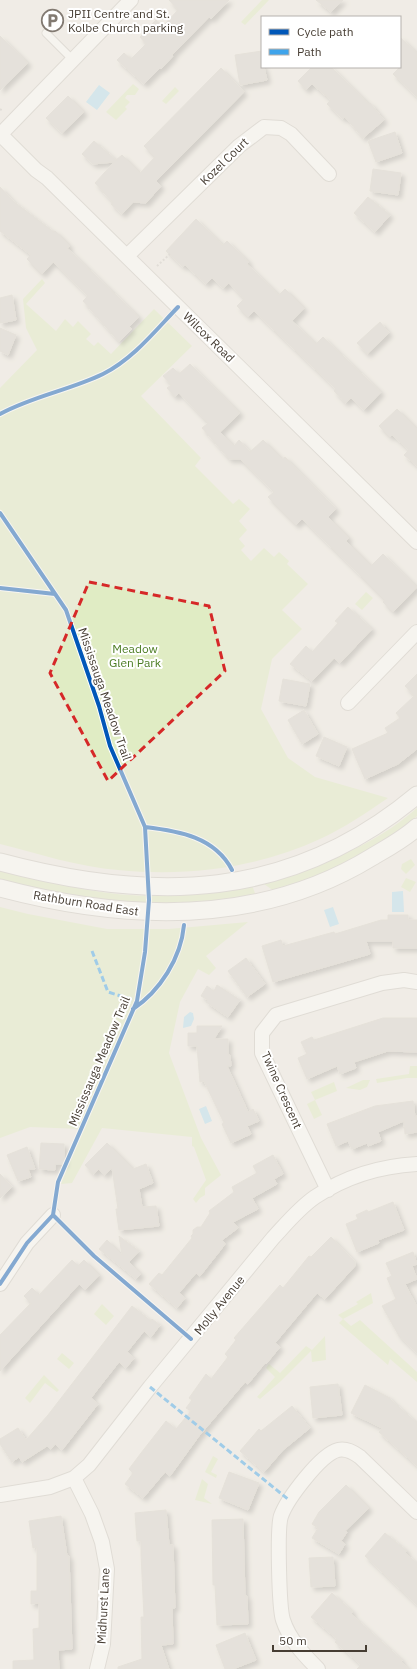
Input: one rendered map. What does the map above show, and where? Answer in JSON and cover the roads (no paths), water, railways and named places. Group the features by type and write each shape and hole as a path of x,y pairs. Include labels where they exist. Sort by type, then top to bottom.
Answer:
{"street":[{"path":"0,134 131,0"},
{"name":"Kozel Court","path":"127,256 239,146 264,127 281,128 291,134 329,174"},
{"name":"Wilcox Road","path":"0,134 127,256 417,542"},
{"path":"348,703 417,632"},
{"name":"Rathburn Road East","path":"0,862 96,882 143,886 181,887 232,883 297,864 347,844 384,822 417,794"},
{"name":"Rathburn Road East","path":"0,888 60,902 100,908 143,912 199,912 247,904 315,886 355,868 417,827"},
{"name":"Twine Crescent","path":"328,1190 262,1053 262,1033 276,1016 382,983 404,980 417,982"},
{"name":"Molly Avenue","path":"0,1495 50,1487 74,1478 89,1465 273,1238 292,1217 314,1198 352,1178 377,1169 417,1164"},
{"path":"0,1284 27,1243 53,1215"},
{"path":"318,1669 306,1657 292,1638 282,1619 278,1539 280,1516 289,1500 322,1459 330,1452 340,1449 351,1451 360,1457 417,1512"},
{"name":"Midhurst Lane","path":"74,1478 92,1514 102,1542 107,1569 103,1644 97,1669"}],"lane":[{"path":"46,32 73,60"}],"water":[{"path":"99,85 110,93 97,110 86,102"},
{"path":"403,891 404,912 392,912 392,892"},
{"path":"333,907 339,924 330,927 324,910"},
{"path":"190,1012 193,1013 194,1019 191,1026 183,1028 184,1017"},
{"path":"206,1106 212,1121 205,1124 199,1109"}],"place":[{"name":"JPII Centre and St. Kolbe Church parking","path":"53,20"}],"park label":[{"name":"Meadow Glen Park","path":"135,655"}]}
